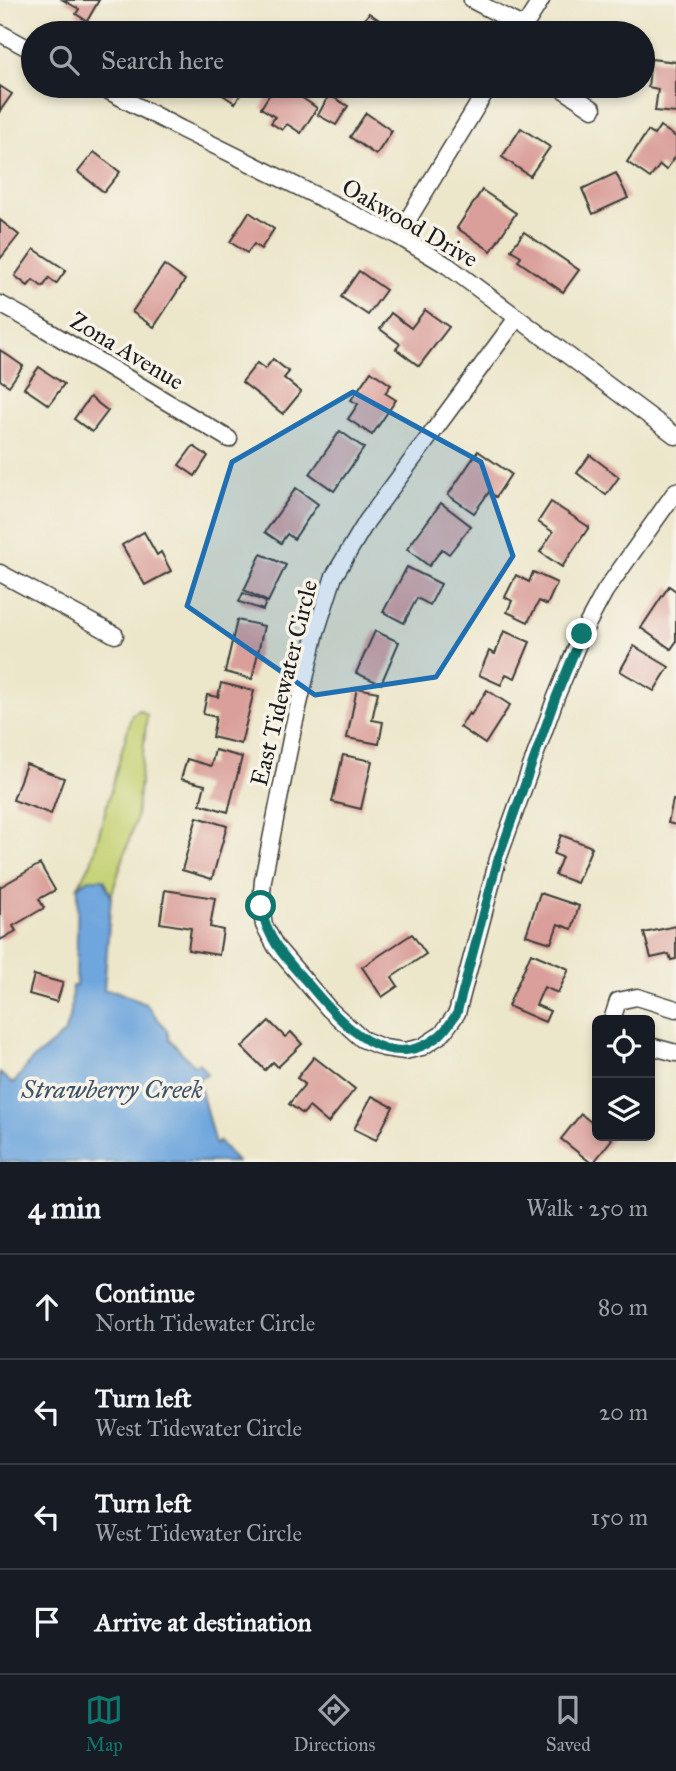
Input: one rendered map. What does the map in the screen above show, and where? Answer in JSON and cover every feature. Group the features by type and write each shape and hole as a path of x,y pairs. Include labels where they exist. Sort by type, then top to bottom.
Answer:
{"street":[{"path":"472,0 507,21"},
{"path":"528,21 541,0"},
{"path":"0,33 21,44"},
{"name":"Oakwood Drive","path":"122,98 398,236 448,266 676,436"},
{"path":"398,236 482,98"},
{"path":"576,98 593,109"},
{"name":"Zona Avenue","path":"0,304 229,439"},
{"name":"East Tidewater Circle","path":"517,318 367,521 334,576 316,632 293,729 263,880 261,906 264,925 276,947 329,1009 362,1039 384,1048 405,1051 422,1047 442,1034 457,1013 498,859 556,697 582,634 606,592 676,491"},
{"path":"0,573 115,635"},
{"path":"614,1015 618,1001 636,997 676,1009"},
{"path":"655,1047 676,1053"}],"highlighted area":[{"path":"353,392 481,462 513,556 436,677 315,695 187,606 232,462"}],"green space":[{"path":"140,710 147,715 136,819 111,896 104,879 90,879 78,886 91,863 132,714"}],"water":[{"name":"Strawberry Creek","path":"90,879 104,879 111,896 104,990 116,991 146,1004 167,1030 169,1039 194,1065 199,1063 207,1074 198,1079 215,1144 219,1141 237,1162 0,1162 0,1073 14,1083 31,1061 64,1034 71,1012 72,986 76,986 78,886"}],"building":[{"path":"63,0 99,0 87,21 76,14 79,9"},
{"path":"369,13 381,21 364,21"},
{"path":"655,59 676,62 676,113 655,111 658,89 655,88"},
{"path":"0,86 12,94 0,111"},
{"path":"267,98 302,98 317,108 301,133 287,124 282,130 271,123 275,117 261,108"},
{"path":"327,98 334,98 348,106 336,125 318,115"},
{"path":"366,113 392,131 376,155 350,137"},
{"path":"660,126 676,137 676,156 666,170 660,165 650,178 627,162 648,131 654,135"},
{"path":"521,128 550,147 530,176 502,157"},
{"path":"94,152 120,172 104,192 78,172"},
{"path":"616,173 628,198 593,214 582,189"},
{"path":"482,190 516,213 491,251 457,228"},
{"path":"249,212 274,229 261,249 254,244 247,253 230,242"},
{"path":"0,220 19,235 0,259"},
{"path":"524,232 579,270 563,292 518,261 521,256 511,250"},
{"path":"34,249 66,270 56,284 49,278 43,287 33,280 28,286 15,276"},
{"path":"164,265 185,280 154,327 132,312"},
{"path":"359,271 386,290 368,315 341,297"},
{"path":"425,310 449,327 419,366 396,349 400,344 380,329 391,313 411,328"},
{"path":"0,350 23,366 9,386 0,380"},
{"path":"273,359 289,372 284,378 301,392 283,414 242,382 257,363 265,369"},
{"path":"39,367 64,384 49,405 24,388"},
{"path":"371,371 391,385 385,393 396,400 372,435 348,419 358,404 351,400"},
{"path":"90,397 108,411 92,432 74,419"},
{"path":"340,431 364,448 334,491 310,474"},
{"path":"193,446 208,456 195,476 179,465"},
{"path":"478,451 511,474 496,497 489,492 474,513 448,495"},
{"path":"590,455 619,477 606,495 577,473"},
{"path":"296,488 318,504 294,539 287,534 281,543 265,532"},
{"path":"551,502 589,527 562,567 540,552 553,532 538,522"},
{"path":"441,503 471,526 449,554 442,549 429,566 407,549"},
{"path":"144,532 157,555 161,552 171,571 145,585 122,545"},
{"path":"261,554 286,565 268,602 244,590"},
{"path":"407,567 441,584 430,605 417,598 404,623 383,612"},
{"path":"533,572 557,583 547,605 539,601 528,622 507,612 512,601 505,597 516,575 529,582"},
{"path":"669,586 676,591 676,642 671,649 641,628"},
{"path":"243,593 266,602 263,610 239,602"},
{"path":"237,620 264,626 252,679 225,672"},
{"path":"375,631 399,642 381,684 356,673"},
{"path":"504,631 530,642 515,678 506,674 501,685 479,675 489,651 495,654"},
{"path":"634,646 669,667 654,691 620,671"},
{"path":"221,683 254,691 241,744 212,737 216,717 203,714 207,695 218,697"},
{"path":"357,688 378,692 372,720 383,722 379,744 347,738"},
{"path":"487,690 510,705 485,744 460,727"},
{"path":"215,750 242,757 228,812 200,804 205,785 181,779 187,759 211,766"},
{"path":"343,755 372,761 361,809 332,802"},
{"path":"26,764 64,778 51,814 13,800"},
{"path":"673,800 676,801 676,825 668,823"},
{"path":"197,817 227,826 212,879 182,870"},
{"path":"561,835 592,847 577,883 555,875 562,857 554,854"},
{"path":"40,864 55,890 39,899 44,908 13,926 16,931 0,940 0,887"},
{"path":"165,890 215,898 210,927 223,930 219,955 188,950 191,928 160,923"},
{"path":"540,893 579,906 572,929 558,924 551,943 526,935"},
{"path":"676,926 676,959 671,960 669,954 651,958 644,933"},
{"path":"412,934 426,954 392,977 398,986 382,997 362,967"},
{"path":"531,953 569,969 558,993 544,987 536,1005 550,1011 545,1022 508,1006"},
{"path":"34,975 63,983 57,1002 29,994"},
{"path":"269,1021 285,1037 291,1032 302,1044 278,1067 273,1062 265,1070 242,1047"},
{"path":"314,1057 355,1089 328,1123 309,1107 303,1114 289,1104 305,1084 297,1078"},
{"path":"372,1096 393,1107 376,1140 354,1129"},
{"path":"581,1114 592,1123 592,1141 610,1141 594,1162 590,1162 561,1139"}],"route":[{"path":"261,906 264,925 276,947 329,1009 362,1039 384,1048 405,1051 422,1047 442,1034 457,1013 498,859 556,697 582,634"}]}
